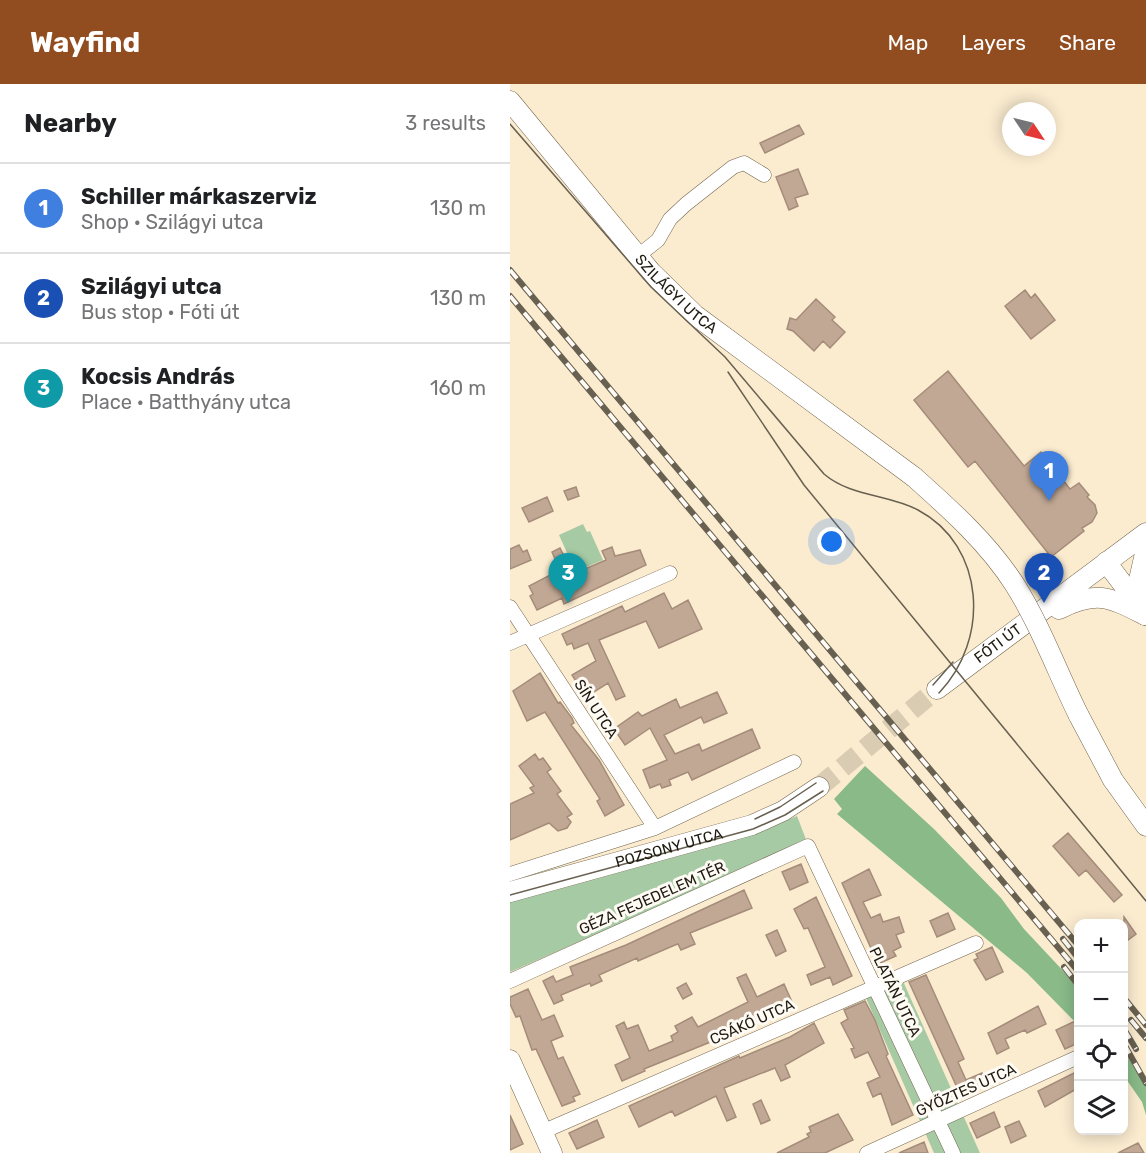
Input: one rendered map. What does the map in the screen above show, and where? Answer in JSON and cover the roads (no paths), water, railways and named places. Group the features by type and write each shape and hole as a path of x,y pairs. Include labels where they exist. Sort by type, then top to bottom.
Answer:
{"street":[{"name":"SZILÁGYI UTCA","path":"510,101 638,256 695,315 914,477 971,531 1015,585 1099,756 1139,810 1146,826"},
{"path":"638,256 658,240 669,219 701,190 733,167 744,163 764,174"},
{"name":"FÓTI ÚT","path":"937,689 1146,533"},
{"path":"1146,549 1139,580 1146,616"},
{"path":"1106,562 1146,616"},
{"path":"510,643 670,573"},
{"path":"1019,629 1078,600 1093,596 1116,600 1146,616"},
{"name":"SÍN UTCA","path":"510,607 655,828"},
{"name":"POZSONY UTCA","path":"510,874 655,828 794,762"},
{"name":"POZSONY UTCA","path":"510,892 762,821 819,787"},
{"name":"GÉZA FEJEDELEM TÉR","path":"510,981 808,846"},
{"name":"PLATÁN UTCA","path":"808,846 953,1153"},
{"name":"CSÁKÓ UTCA","path":"542,1132 975,943"},
{"name":"GYŐZTES UTCA","path":"867,1153 1074,1059"},
{"path":"510,1060 552,1153"}],"tunnel":[{"path":"819,787 937,689"}],"tram line":[{"path":"510,124 651,287 725,357 824,474 846,487 918,510 941,526 957,546 968,570 973,595 973,621 967,647 956,671 939,693"},
{"path":"728,372 804,485 1146,901"},
{"path":"933,685 953,662"},
{"path":"755,819 780,807 816,783"},
{"path":"510,895 753,829 785,815 823,791"}],"railway":[{"path":"510,270 1074,940"},
{"path":"510,296 1074,966"},
{"path":"1063,939 1074,953"},
{"path":"1064,967 1074,980"},
{"path":"1128,1003 1146,1025"},
{"path":"1131,1020 1146,1038"},
{"path":"1128,1036 1136,1049"},
{"path":"1128,1051 1146,1083"}],"place":[{"name":"Schiller márkaszerviz","path":"1049,501"},
{"name":"Kocsis András","path":"568,603"},
{"name":"Szilágyi utca","path":"1044,603"}]}
